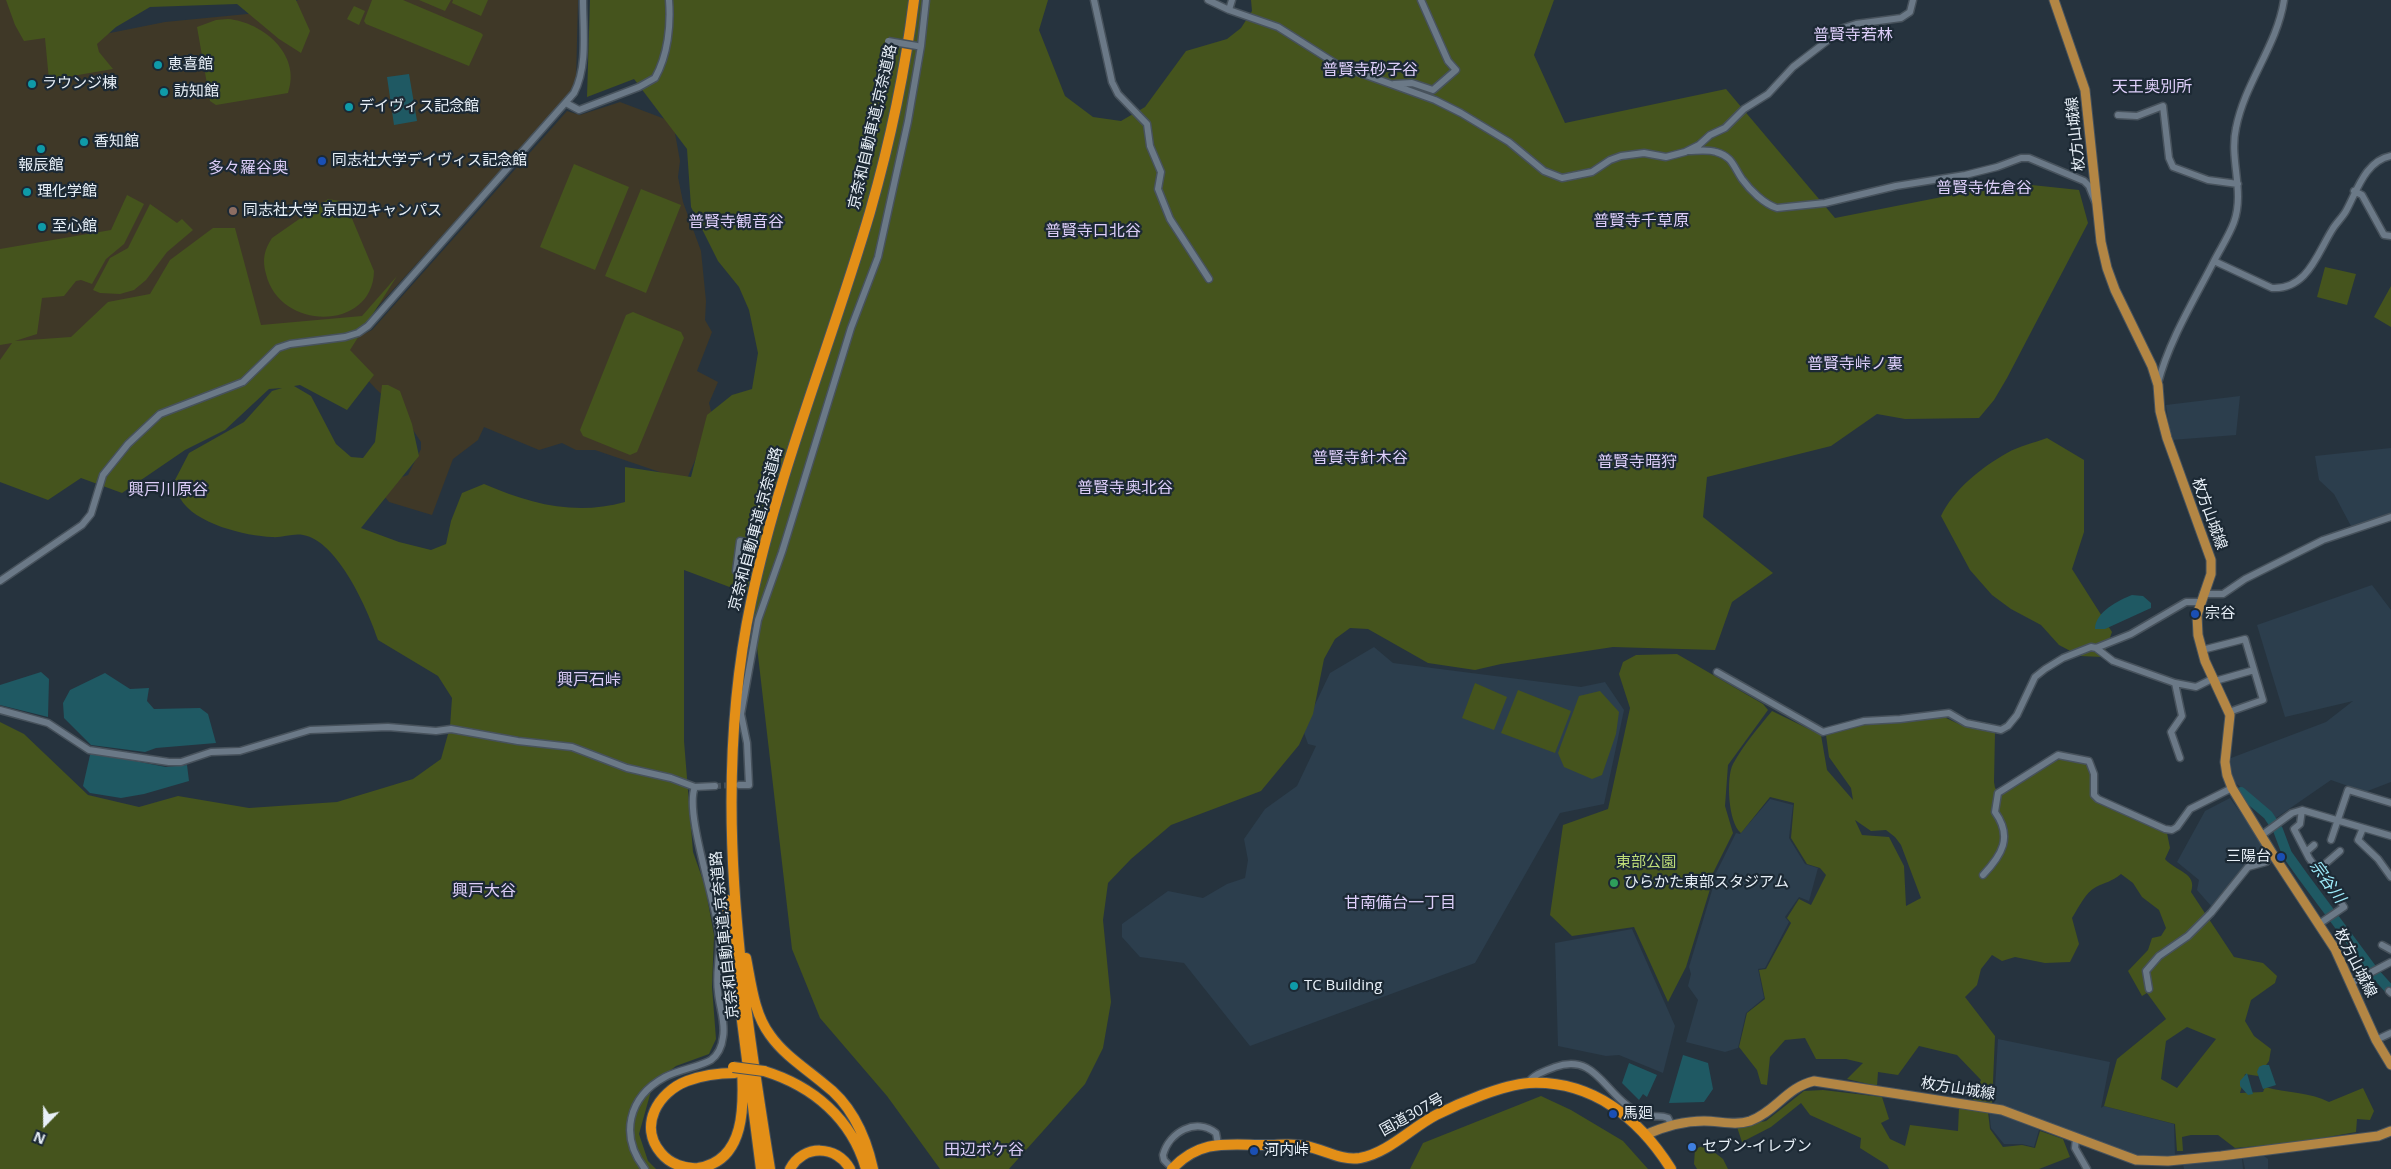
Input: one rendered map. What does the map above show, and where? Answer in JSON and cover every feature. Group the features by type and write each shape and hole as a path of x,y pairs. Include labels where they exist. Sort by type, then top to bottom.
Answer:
{"highway":[{"name":"京奈和自動車道;京奈道路","path":"770,1169 733,890 730,827 732,740 741,655 750,604 765,542 789,460 870,212 901,83 912,0"},
{"name":"京奈和自動車道;京奈道路","path":"761,1169 727,900 724,827 728,740 738,654 747,603 771,508 868,203 898,82 912,0"},
{"path":"733,890 755,1000 769,1034 794,1061 826,1085 842,1100 863,1136 873,1169"},
{"path":"727,900 744,1097 739,1130 728,1151 715,1162 695,1168 680,1166 668,1160 657,1148 651,1133 651,1117 658,1102 674,1088 687,1081 734,1070"},
{"path":"672,1169 664,1165 655,1155 647,1139 646,1121 653,1100 666,1086 683,1076 705,1070 734,1070 764,1074 798,1084 828,1106 853,1139 866,1169"},
{"path":"764,1074 796,1089 824,1110 845,1135 860,1169"},
{"name":"国道307号","path":"1172,1169 1193,1152 1218,1144 1303,1145 1340,1157 1362,1158 1387,1146 1435,1116 1502,1090 1528,1083 1564,1085 1592,1094 1611,1105 1645,1135 1658,1149 1671,1169"},
{"path":"790,1169 800,1156 818,1150 838,1155 845,1160 850,1169"}],"main road":[{"name":"枚方山城線","path":"2054,0 2085,90 2101,242 2107,268 2115,290 2152,366 2158,385 2160,411 2167,438 2211,560 2211,574 2197,615 2198,635 2214,680 2229,712 2229,734 2225,762 2226,775 2272,853 2336,949 2376,1040 2391,1065"},
{"name":"枚方山城線","path":"1645,1135 1671,1124 1684,1121 1736,1124 1749,1121 1762,1116 1783,1097 1802,1084 1814,1081 2002,1110 2136,1160 2168,1161 2378,1136 2391,1131"}],"street":[{"path":"0,581 82,525 93,508 102,475 150,420 197,398 243,382 278,348 290,344 345,337 358,333 368,326 566,103 579,83 582,69 583,0"},
{"path":"566,103 580,110 595,106 655,78 660,69 667,43 669,0"},
{"path":"739,786 749,785 747,743 741,714 758,620 834,375 878,257 906,132 926,0"},
{"path":"1094,0 1112,82 1118,94 1146,124 1150,146 1161,172 1158,189 1170,219 1209,279"},
{"path":"1208,0 1229,10 1278,27 1338,65 1434,100 1462,114 1509,142 1544,170 1562,178 1592,172 1610,160 1621,156 1644,153 1666,157 1699,145 1710,135 1725,128 1744,109 1768,94 1793,66 1827,41 1832,34 1840,29 1856,24 1900,18 1910,12 1913,0"},
{"path":"1229,10 1232,0"},
{"path":"1392,84 1412,82 1433,90 1456,70 1448,61 1421,0"},
{"path":"2158,385 2163,364 2175,337 2233,223 2238,209 2236,129 2250,86 2276,30 2284,0"},
{"path":"888,41 919,46"},
{"path":"2118,115 2137,116 2163,106 2169,158 2173,167 2208,180 2238,184"},
{"path":"1684,152 1714,151 1725,156 1736,165 1741,178 1761,199 1770,206 1777,208 1826,204 1896,186 1965,175 1997,167 2021,158 2029,158 2084,181 2089,186 2093,200 2096,201"},
{"path":"2214,261 2272,288 2289,287 2309,270 2332,229 2345,212 2354,191 2364,175 2377,162 2391,156"},
{"path":"2354,191 2362,195 2384,235 2391,236"},
{"path":"1717,672 1823,732 1864,721 1949,713 1966,723 2000,730 2008,726 2017,715 2035,677 2063,658 2091,647 2096,648 2131,634 2186,602 2223,594 2245,579 2323,540 2391,517"},
{"path":"736,571 740,541 745,542"},
{"path":"2202,650 2245,639 2263,700 2229,712"},
{"path":"2096,648 2113,661 2175,683 2196,686 2254,670"},
{"path":"2175,683 2182,716 2171,732 2180,758"},
{"path":"0,710 48,723 89,750 169,762 181,762 206,753 240,751 284,737 327,728 368,729 388,727 436,731 451,729 518,742 572,747 627,768 671,778 695,787 715,786"},
{"path":"1983,875 2004,846 2002,822 1995,812 1998,793 2058,755 2089,761 2094,774 2094,795 2098,799 2165,829 2172,830 2177,827 2190,809 2232,788"},
{"path":"644,1169 632,1148 629,1133 639,1100 649,1087 665,1077 711,1060 720,1050 724,1034 717,990 720,936 695,818 692,794 695,787"},
{"path":"2332,840 2348,790 2391,803"},
{"path":"2302,810 2300,824 2294,829 2306,852 2344,907 2318,924"},
{"path":"2262,835 2292,813 2302,810 2391,836"},
{"path":"2363,828 2358,840 2388,868 2391,877"},
{"path":"2306,852 2314,845"},
{"path":"2318,870 2331,863 2340,851"},
{"path":"2150,989 2146,971 2155,960 2188,936 2225,899 2248,867 2266,862 2272,853"},
{"path":"2382,945 2391,950"},
{"path":"2351,983 2391,962"},
{"path":"2376,1040 2391,1033"},
{"path":"1528,1083 1546,1070 1567,1064 1579,1064 1591,1070 1628,1106 1649,1116 1668,1118 1671,1124"},
{"path":"1172,1169 1164,1160 1163,1155 1168,1144 1182,1130 1198,1126 1211,1129 1216,1133 1218,1144"},
{"path":"2076,1138 2075,1148 2087,1169"}],"shaded area":[{"name":"同志社大学 京田辺キャンパス","path":"0,0 32,0 60,43 165,22 278,11 298,0 578,0 576,82 570,93 553,113 363,323 0,377"},
{"path":"409,74 417,121 394,125 387,77"},
{"name":"同志社大学 京田辺キャンパス","path":"620,102 673,122 680,161 678,177 683,202 701,251 706,301 705,320 712,332 697,371 718,382 709,403 713,419 686,481 595,450 576,450 562,443 539,450 484,427 478,440 453,459 432,515 389,502 385,497 393,480 408,475 421,449 421,442 403,415 337,347 372,330 567,111 580,115"},
{"path":"2240,396 2236,435 2171,440 2166,405"},
{"path":"2391,448 2391,514 2352,528 2334,494 2319,480 2315,456"},
{"path":"2372,585 2391,610 2391,782 2365,792 2331,780 2276,818 2230,778 2231,758 2326,722 2353,701 2285,717 2257,625"},
{"path":"2132,595 2143,596 2151,603 2151,608 2105,629 2095,629 2096,623 2103,612 2115,603"},
{"path":"1374,647 1393,663 1581,687 1605,682 1624,710 1604,804 1560,813 1475,963 1250,1046 1184,963 1140,957 1122,937 1122,924 1168,891 1203,898 1227,884 1245,878 1248,860 1244,839 1265,809 1297,786 1316,746 1308,744 1303,730 1330,673"},
{"path":"41,672 49,679 48,717 0,705 0,685"},
{"path":"105,673 130,689 149,688 147,701 154,709 200,708 208,714 216,743 156,748 145,752 91,745 64,718 63,703 70,690"},
{"path":"93,753 166,767 187,765 189,781 144,794 121,798 90,793 83,786 90,755"},
{"path":"2230,798 2269,853 2264,861 2247,867 2212,907 2197,890 2199,880 2177,862 2205,811"},
{"path":"1770,799 1793,805 1789,838 1805,864 1818,868 1809,901 1799,897 1785,917 1789,922 1765,968 1758,969 1764,998 1746,1013 1738,1048 1725,1052 1686,1042 1698,1000 1688,986 1691,974 1689,967 1713,887 1713,879 1736,833 1740,834"},
{"path":"1632,929 1675,1026 1663,1073 1619,1055 1606,1056 1558,1046 1555,943"},
{"path":"1998,1039 2110,1062 2101,1108 2104,1106 2174,1124 2175,1157 2137,1157 1994,1104"},
{"path":"1683,1055 1708,1063 1713,1089 1704,1102 1669,1103"},
{"path":"1629,1063 1657,1075 1647,1097 1643,1094 1639,1100 1622,1083"},
{"path":"2269,1065 2276,1085 2263,1089 2257,1072 2259,1067"},
{"path":"2247,1073 2253,1094 2248,1095 2240,1086 2240,1081"},
{"path":"1989,1110 2039,1130 2034,1147 2022,1144 2004,1144 1991,1128"},
{"path":"2264,1156 2268,1159 2268,1169 2245,1169 2243,1159"},
{"path":"2242,1159 2243,1169 2184,1169 2183,1164"}],"green space":[{"path":"6,0 296,0 310,31 301,53 279,39 237,4 150,7 116,27 97,44 99,52 113,69 49,80 45,38 24,41 15,25"},
{"path":"372,0 403,0 481,33 483,35 469,66 366,24 364,21"},
{"path":"419,0 451,0 445,11"},
{"path":"453,0 488,0 481,16 452,3"},
{"path":"590,0 1048,0 1039,30 1065,96 1093,117 1121,121 1145,107 1186,51 1227,39 1241,28 1252,11 1251,0 1554,0 1534,55 1565,123 1726,89 1835,218 2013,183 2079,190 2088,223 2007,378 1994,400 1979,418 1905,419 1877,414 1831,446 1707,477 1703,517 1773,573 1732,602 1715,650 1613,647 1501,664 1475,670 1428,663 1368,629 1350,628 1335,639 1324,659 1313,714 1299,745 1261,791 1171,825 1131,859 1108,883 1103,920 1111,1002 1103,1048 1085,1084 1009,1169 940,1169 887,1096 820,1018 792,949 751,595 684,570 684,741 693,852 705,886 714,935 712,987 716,1039 709,1054 676,1066 653,1084 639,1134 648,1161 656,1169 0,1169 0,722 24,734 88,795 139,807 178,796 249,808 337,802 413,779 441,759 450,727 452,698 438,676 378,640 350,578 328,550 316,540 303,535 261,536 222,527 208,522 197,515 180,498 175,480 189,453 244,422 272,391 282,388 269,389 225,430 185,450 122,493 81,478 48,500 0,482 0,360 12,343 0,345 0,249 111,230 127,195 144,204 124,244 106,259 92,284 81,280 76,281 64,296 42,298 37,334 15,341 71,337 108,302 150,294 170,260 213,228 235,228 261,325 362,316 397,276 350,350 374,375 347,410 300,385 294,386 311,396 336,444 351,457 363,458 375,442 382,385 388,385 400,391 412,424 419,456 361,528 399,542 431,550 446,544 451,521 462,493 484,484 519,497 553,506 588,508 625,502 625,467 691,477 707,415 732,395 752,389 758,353 749,310 739,287 718,261 691,207 687,149 634,79 587,97"},
{"path":"354,6 365,11 359,25 347,19"},
{"path":"228,19 254,26 276,42 284,53 289,65 291,79 288,93 216,105 210,101 197,27 216,20"},
{"path":"574,164 629,187 595,270 540,247"},
{"path":"641,189 681,205 646,293 605,276"},
{"path":"328,199 340,201 348,209 374,271 370,291 359,305 343,314 325,317 306,314 289,306 275,293 266,274 264,260 267,247 272,238"},
{"path":"150,204 177,223 182,219 193,230 167,252 146,280 134,290 120,294 100,293 93,290 110,258 128,248"},
{"path":"2325,267 2356,274 2347,305 2317,297"},
{"path":"2391,286 2391,327 2374,317"},
{"path":"633,312 681,332 684,338 637,452 630,455 583,436 580,430 626,315"},
{"path":"2047,438 2084,460 2084,532 2072,569 2112,632 2103,657 2080,656 2059,645 2041,625 2011,609 1992,595 1970,570 1941,516 1946,506 1961,488 1988,465 2022,446"},
{"name":"東部公園","path":"1677,654 1763,704 1768,710 1728,765 1725,806 1733,833 1710,879 1711,886 1686,967 1668,1002 1634,927 1572,936 1550,915 1563,825 1608,809 1630,708 1619,674 1623,662 1636,655"},
{"path":"1475,683 1507,697 1494,730 1462,718"},
{"path":"1518,690 1571,711 1555,753 1501,733"},
{"path":"1600,691 1619,712 1616,734 1602,775 1592,779 1564,767 1558,753 1579,696"},
{"path":"1772,711 1821,735 1827,770 1853,800 1851,788 1829,757 1826,735 1864,724 1889,720 1899,722 1944,717 1963,726 1995,732 1994,782 1995,788 2002,794 2031,773 2056,761 2069,759 2086,763 2091,773 2091,792 2167,833 2170,848 2165,859 2188,876 2192,886 2191,892 2234,957 2263,963 2277,976 2275,983 2251,1000 2245,1021 2254,1036 2271,1049 2269,1061 2258,1076 2245,1074 2240,1093 2263,1092 2265,1087 2306,1094 2329,1102 2363,1088 2374,1111 2370,1120 2357,1119 2356,1132 2294,1143 2235,1148 2218,1135 2191,1135 2182,1137 2183,1151 2177,1151 2175,1124 2104,1106 2117,1059 2166,1019 2147,993 2142,996 2128,971 2148,950 2152,938 2161,936 2166,928 2159,910 2142,897 2133,883 2121,874 2092,890 2072,918 2079,944 2070,962 2045,963 2015,957 2002,961 1992,955 1981,969 1977,985 1965,997 1995,1036 1992,1105 1972,1101 1981,1080 1957,1055 1919,1046 1898,1075 1878,1072 1877,1086 1847,1079 1863,1063 1846,1059 1816,1059 1805,1038 1785,1040 1770,1057 1767,1085 1761,1084 1757,1070 1739,1047 1747,1013 1765,999 1759,970 1766,969 1791,923 1787,918 1799,899 1811,905 1826,875 1820,868 1807,864 1791,838 1794,803 1770,797 1741,833 1733,820 1729,779 1733,764 1751,736","holes":["1855,820 1871,831 1886,830 1895,837 1901,845 1921,898 1906,906 1904,866 1889,837 1862,835","2187,1027 2216,1039 2177,1088 2161,1079 2166,1041"]},
{"path":"1823,1090 1882,1097 1889,1119 1881,1123 1890,1139 1905,1146 1910,1125 1958,1131 1959,1107 1988,1112 1990,1129 2003,1147 2022,1145 2035,1148 2040,1131 2063,1139 2070,1157 2039,1169 1889,1169 1887,1165 1860,1148 1861,1138 1810,1115 1801,1103 1771,1127 1742,1142 1737,1127 1766,1121 1804,1091"},
{"path":"1541,1096 1571,1110 1623,1141 1648,1169 1410,1169 1423,1143"},
{"path":"1705,1145 1723,1159 1728,1169 1697,1169 1694,1164 1695,1149"}],"waterway":[{"name":"宗谷川","path":"2241,792 2268,815 2278,830 2287,854 2374,972 2390,990"}],"tunnel":[{"path":"715,786 735,785"}],"place":[{"name":"恵喜館","path":"158,65"},
{"name":"ラウンジ棟","path":"32,84"},
{"name":"訪知館","path":"164,92"},
{"name":"デイヴィス記念館","path":"349,107"},
{"name":"香知館","path":"84,142"},
{"name":"報辰館","path":"41,149"},
{"name":"同志社大学デイヴィス記念館","path":"322,161"},
{"name":"理化学館","path":"27,192"},
{"name":"同志社大学 京田辺キャンパス","path":"233,211"},
{"name":"至心館","path":"42,227"},
{"name":"宗谷","path":"2195,614"},
{"name":"三陽台","path":"2281,857"},
{"name":"ひらかた東部スタジアム","path":"1614,883"},
{"name":"TC Building","path":"1294,986"},
{"name":"馬廻","path":"1613,1114"},
{"name":"セブン-イレブン","path":"1692,1147"},
{"name":"河内峠","path":"1254,1151"}],"district":[{"name":"普賢寺若林","path":"1853,35"},
{"name":"普賢寺砂子谷","path":"1370,70"},
{"name":"天王奥別所","path":"2152,87"},
{"name":"多々羅谷奥","path":"248,168"},
{"name":"普賢寺佐倉谷","path":"1984,188"},
{"name":"普賢寺千草原","path":"1641,221"},
{"name":"普賢寺観音谷","path":"736,222"},
{"name":"普賢寺口北谷","path":"1093,231"},
{"name":"普賢寺峠ノ裏","path":"1855,364"},
{"name":"普賢寺針木谷","path":"1360,458"},
{"name":"普賢寺暗狩","path":"1637,462"},
{"name":"普賢寺奥北谷","path":"1125,488"},
{"name":"興戸川原谷","path":"168,490"},
{"name":"興戸石峠","path":"589,680"},
{"name":"興戸大谷","path":"484,891"},
{"name":"甘南備台一丁目","path":"1400,903"},
{"name":"田辺ボケ谷","path":"984,1150"}]}
